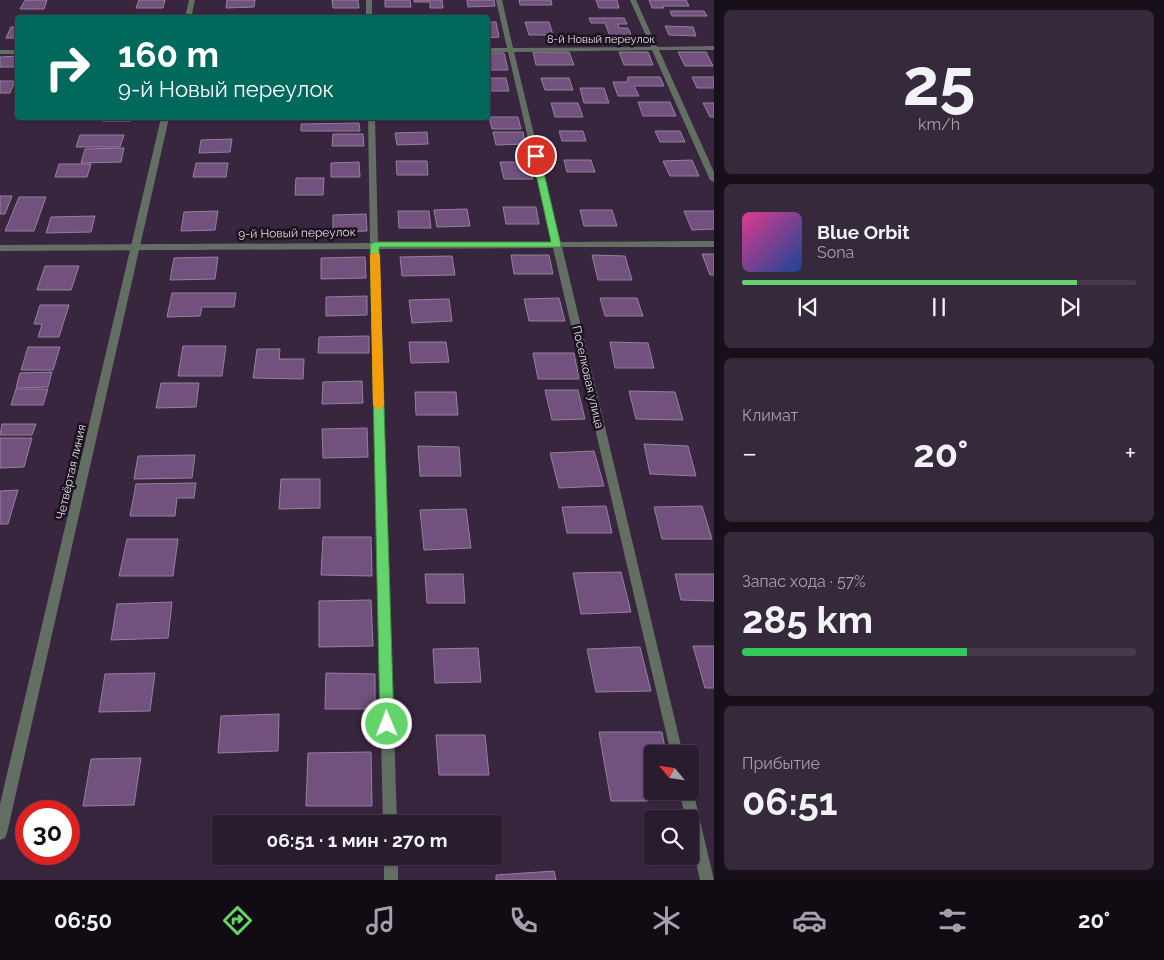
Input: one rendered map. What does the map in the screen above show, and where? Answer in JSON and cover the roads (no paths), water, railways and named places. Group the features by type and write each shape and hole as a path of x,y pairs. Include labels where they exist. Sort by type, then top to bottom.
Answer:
{"street":[{"path":"189,15 192,0"},
{"path":"369,0 369,15"},
{"name":"Поселковая улица","path":"499,0 675,745"},
{"path":"633,0 714,180"},
{"name":"8-й Новый переулок","path":"490,50 714,48"},
{"path":"0,52 15,52"},
{"name":"Четвёртая линия","path":"0,833 165,120"},
{"path":"371,120 390,815"},
{"name":"9-й Новый переулок","path":"0,248 375,244 714,244"},
{"path":"688,800 707,880"},
{"path":"391,865 391,880"}]}
